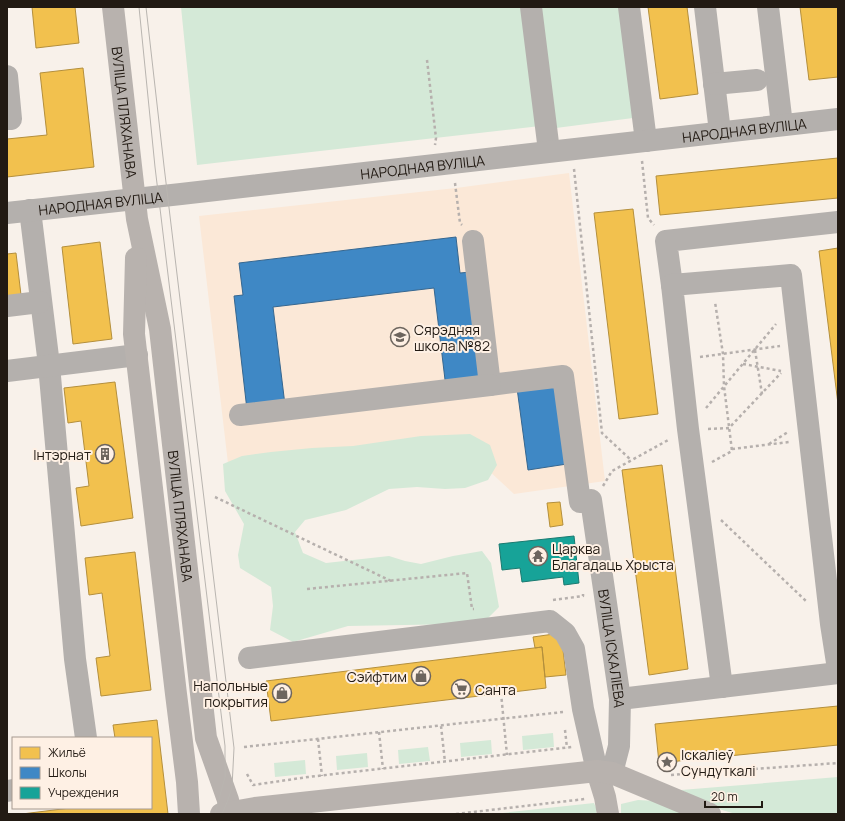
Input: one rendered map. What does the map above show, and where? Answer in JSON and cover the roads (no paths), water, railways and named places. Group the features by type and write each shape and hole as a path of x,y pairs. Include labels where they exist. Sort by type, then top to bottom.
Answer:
{"main road":[{"name":"ВУЛІЦА ПЛЯХАНАВА","path":"113,7 136,209 160,329 206,738 228,813"},
{"name":"ВУЛІЦА ПЛЯХАНАВА","path":"136,209 134,334 187,782 189,814"},
{"path":"605,772 605,797 608,814"},
{"path":"228,813 605,772 710,814"}],"street":[{"path":"531,7 549,151"},
{"path":"629,7 644,151"},
{"path":"705,7 720,132"},
{"path":"768,7 782,126"},
{"path":"7,76 11,119 7,119"},
{"path":"714,84 757,80"},
{"name":"НАРОДНАЯ ВУЛІЦА","path":"7,212 30,210 136,209 445,164 549,151 644,151 720,132 838,119"},
{"path":"30,210 48,365 75,659 86,737"},
{"path":"722,687 693,472 666,241 838,222"},
{"path":"240,415 490,385 473,241"},
{"path":"672,285 790,275 831,624 838,669"},
{"path":"7,306 40,302"},
{"path":"7,371 48,365 137,356"},
{"name":"ВУЛІЦА ІСКАЛІЕВА","path":"490,385 563,376 580,502 591,500 620,700 619,746 605,772"},
{"path":"249,658 550,621 566,634 574,650 583,709 591,745 605,772"},
{"path":"620,700 838,673"}],"tram line":[{"path":"139,7 155,167 225,746 225,777 215,814"},
{"path":"146,7 234,748 232,787 222,814"}],"place":[{"name":"Сярэдняя школа №82","path":"400,337"},
{"name":"Інтэрнат","path":"105,454"},
{"name":"Царква Благадаць Хрыста","path":"538,556"},
{"name":"Сэйфтим","path":"421,676"},
{"name":"Санта","path":"461,689"},
{"name":"Напольные покрытия","path":"282,693"},
{"name":"Іскаліеў Сундуткалі","path":"667,762"}]}
